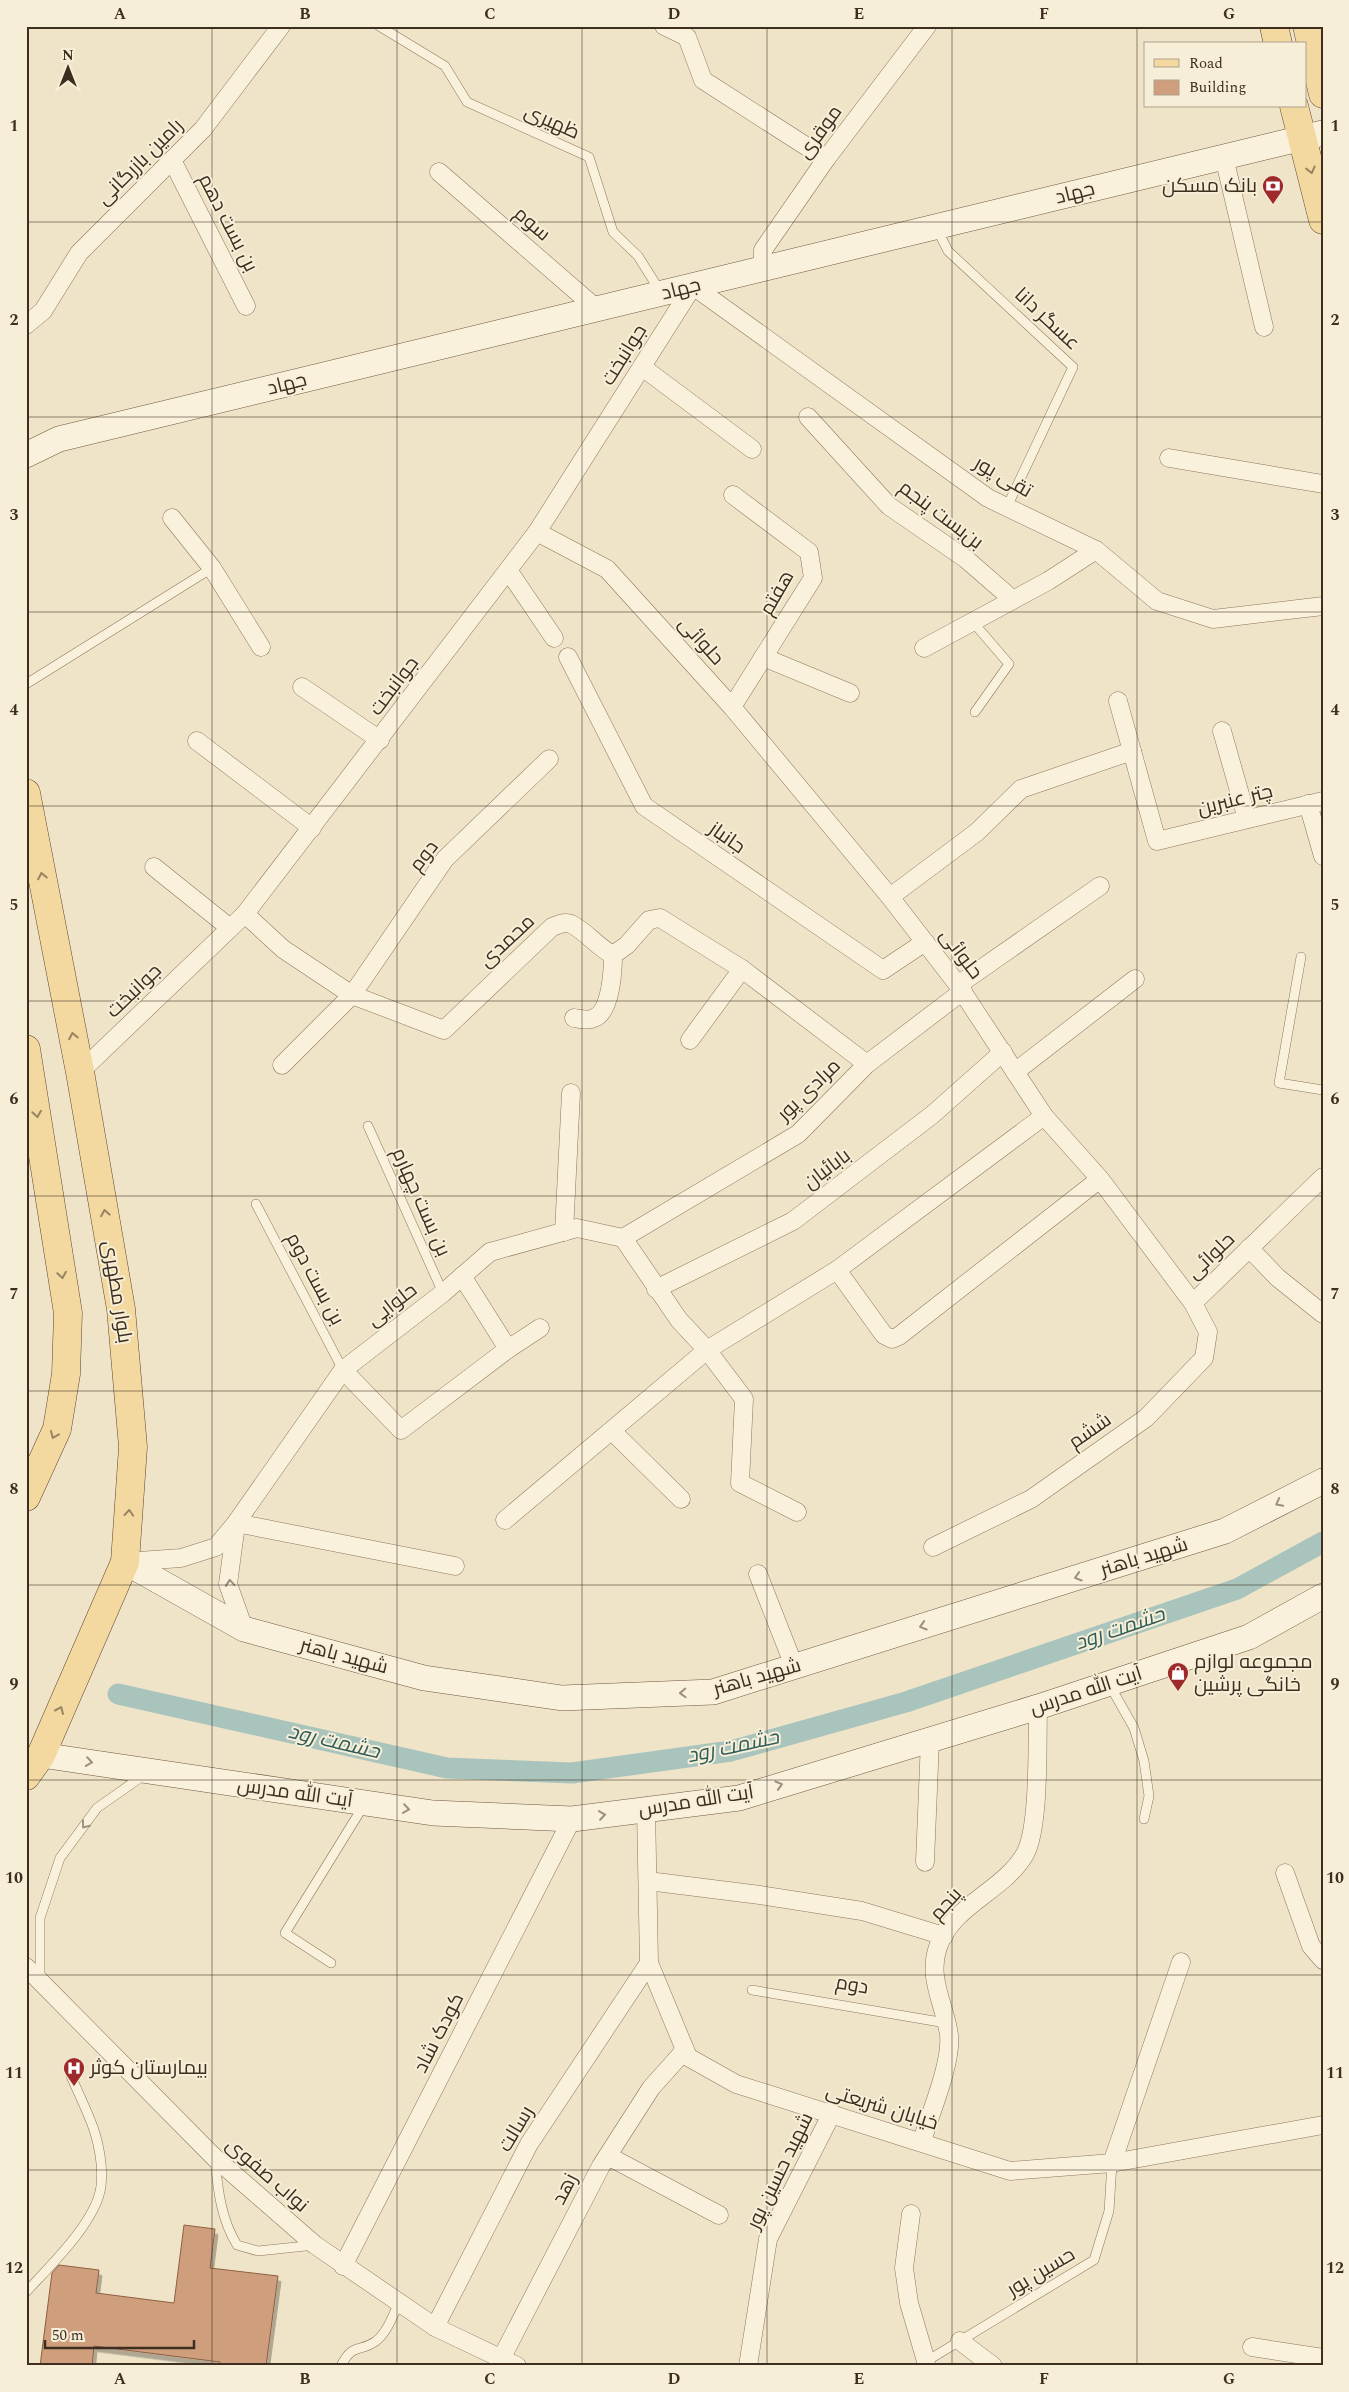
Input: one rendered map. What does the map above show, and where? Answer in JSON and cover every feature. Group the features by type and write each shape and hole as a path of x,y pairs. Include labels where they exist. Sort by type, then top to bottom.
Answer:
{"main road":[{"path":"1274,26 1278,42"},
{"path":"1307,26 1323,94"},
{"path":"1295,108 1313,136 1323,220"},
{"name":"جهاد","path":"59,439 1313,136"},
{"path":"26,439 59,439"},
{"path":"26,454 59,439"},
{"name":"بلوار مطهری","path":"26,793 80,1072 122,1309 129,1377 133,1447 125,1562 34,1766"},
{"path":"26,1049 68,1313 66,1374 57,1429 26,1496"},
{"name":"شهید باهنر","path":"125,1562 244,1629 424,1678 562,1698 713,1692 1225,1531 1323,1481"},
{"name":"آیت الله مدرس","path":"34,1766 148,1772 433,1812 572,1820 739,1798 1038,1707 1249,1636 1323,1596"}],"street":[{"name":"رامین بازرگانی","path":"26,325 43,311 79,253 203,129 281,26"},
{"name":"موقری","path":"762,269 763,250 826,159 926,26"},
{"path":"670,28 687,37 703,80 826,159"},
{"path":"1224,158 1264,327"},
{"name":"بن بست دهم","path":"172,160 246,306"},
{"name":"سوم","path":"439,172 597,309"},
{"name":"تقی پور","path":"693,286 988,498 1096,550 1157,601 1213,619 1323,606"},
{"name":"جوانبخت","path":"80,1072 245,914 380,740 537,532 693,286"},
{"path":"642,367 752,449"},
{"name":"بن‌بست پنجم","path":"808,416 889,506 966,559 1012,599"},
{"path":"1169,458 1323,484"},
{"name":"هفتم","path":"732,707 813,578 809,552 733,495"},
{"path":"172,518 212,568 261,648"},
{"name":"حلوائی","path":"537,532 607,569 732,707 890,897 961,988 1044,1116 1100,1179 1193,1303 1323,1176"},
{"path":"924,648 1048,581 1096,550"},
{"path":"508,570 554,638"},
{"name":"جانباز","path":"568,657 644,806 883,970 925,942"},
{"path":"763,657 850,694"},
{"path":"302,687 380,740"},
{"path":"890,897 977,832 1021,789 1132,751 1118,701"},
{"path":"1222,731 1247,819"},
{"path":"197,742 312,828"},
{"name":"چتر عنبرین","path":"1132,751 1156,841 1315,803"},
{"name":"دوم","path":"282,1065 352,995 445,859 549,759"},
{"path":"1315,803 1323,856"},
{"path":"154,867 230,928"},
{"name":"مرادی پور","path":"623,1238 798,1134 867,1064 961,988 1100,886"},
{"name":"محمدی","path":"245,914 283,949 352,995 444,1030 552,927 562,923 571,924 602,949 613,955"},
{"path":"574,1018 590,1019 599,1015 608,999 613,955 627,945 648,920 660,918 742,969 867,1064"},
{"path":"690,1040 742,969"},
{"path":"1015,1072 1135,979"},
{"name":"بابائیان","path":"656,1289 794,1221 932,1115 1003,1052"},
{"path":"564,1232 571,1093"},
{"path":"506,1520 707,1350 837,1270 1044,1116"},
{"path":"837,1270 884,1335 892,1339 899,1336 1100,1179"},
{"name":"حلوایی","path":"125,1562 181,1558 216,1547 236,1523 342,1370 442,1293 490,1252 577,1228 623,1238"},
{"path":"623,1238 656,1289 679,1320 707,1350 744,1399 740,1483 797,1512"},
{"path":"1249,1248 1278,1278 1323,1314"},
{"path":"462,1276 508,1349"},
{"name":"ششم","path":"933,1547 1031,1499 1146,1418 1204,1358 1208,1332 1193,1303"},
{"path":"342,1370 401,1430 508,1349 540,1328"},
{"path":"612,1431 681,1499"},
{"path":"244,1629 228,1584 236,1523 456,1566"},
{"path":"758,1574 794,1666"},
{"name":"پنجم","path":"922,2142 947,2058 949,2036 933,1970 938,1946 957,1917 1009,1873 1025,1854 1034,1820 1038,1707"},
{"path":"925,1862 930,1740"},
{"name":"خیابان شریعتی","path":"646,1809 649,1963 688,2057 736,2084 1010,2170 1112,2163 1323,2125"},
{"name":"کودک شاد","path":"343,2266 572,1820"},
{"path":"1285,1873 1311,1946 1323,1960"},
{"path":"648,1881 760,1895 862,1912 944,1936"},
{"path":"1112,2163 1181,1962"},
{"name":"رسالت","path":"435,2327 529,2144 649,1963"},
{"name":"نواب صفوی","path":"26,1967 215,2158 315,2245 343,2266 435,2327 509,2362"},
{"name":"زهد","path":"509,2362 608,2156 652,2088 685,2050"},
{"name":"شهید حسین پور","path":"748,2366 768,2239 832,2113"},
{"path":"608,2156 719,2215"},
{"path":"911,2214 904,2268 909,2303 924,2363"},
{"path":"960,2341 993,2366"},
{"path":"1252,2347 1323,2358"}],"lane":[{"name":"ظهیری","path":"379,26 445,66 467,102 589,158 613,232 638,256 661,294"},
{"name":"عسگر دانا","path":"936,227 948,251 1073,367 1007,506"},
{"path":"26,684 212,568"},
{"path":"972,621 1009,664 975,712"},
{"path":"1301,956 1279,1083 1323,1090"},
{"name":"بن بست چهارم","path":"368,1126 442,1293"},
{"name":"بن بست دوم","path":"256,1204 342,1370"},
{"path":"1109,1684 1134,1728 1144,1761 1149,1796 1144,1819"},
{"path":"40,1980 40,1918 60,1858 97,1808 148,1772"},
{"path":"331,1963 286,1933 366,1803"},
{"name":"دوم","path":"752,1990 946,2023"},
{"path":"26,2292 68,2247 95,2205 101,2188 102,2165 94,2132 71,2076"},
{"path":"215,2158 218,2193 228,2230 236,2245 258,2251 315,2245"},
{"name":"حسین پور","path":"924,2363 1094,2260 1110,2211 1112,2163"},
{"path":"341,2366 348,2354 356,2348 376,2341 382,2334 399,2303"}],"building":[{"path":"184,2225 215,2229 210,2268 278,2276 266,2366 220,2366 220,2362 94,2346 92,2366 40,2366 52,2273 59,2265 99,2270 96,2293 174,2303"}],"waterway":[{"name":"حشمت رود","path":"118,1694 447,1768 572,1773 731,1751 906,1702 1237,1589 1323,1542"}],"place":[{"name":"بانک مسکن","path":"1273,205"},
{"name":"مجموعه لوازم خانگی پرشین","path":"1178,1692"},
{"name":"بیمارستان کوثر","path":"74,2087"}]}
